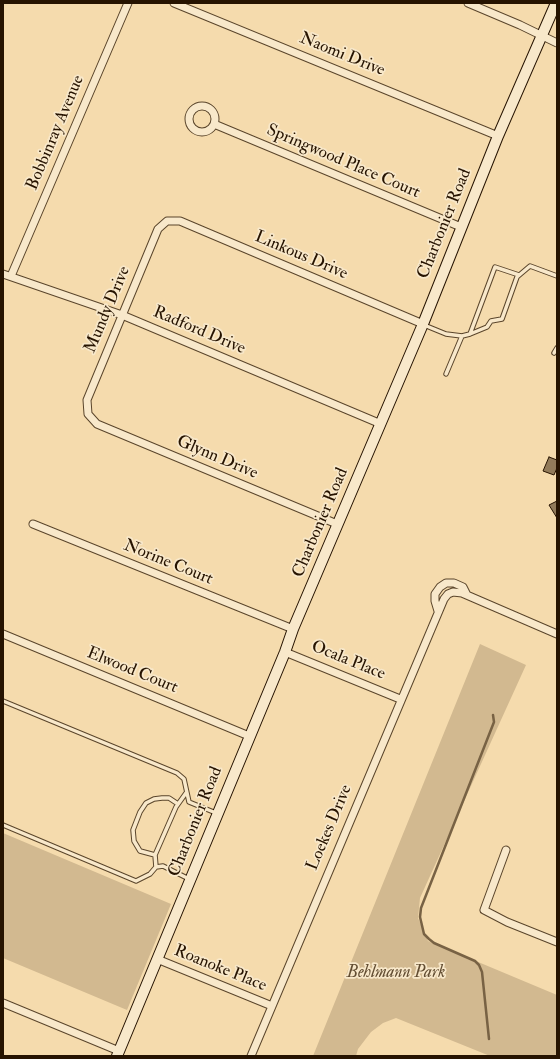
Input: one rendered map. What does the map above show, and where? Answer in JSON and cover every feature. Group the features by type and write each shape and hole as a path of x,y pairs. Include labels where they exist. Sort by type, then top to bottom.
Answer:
{"main road":[{"name":"Charbonier Road","path":"118,1054 285,652 293,629 423,324 498,136 555,8"}],"street":[{"name":"Bobbinray Avenue","path":"11,276 128,3"},
{"name":"Naomi Drive","path":"174,3 498,136"},
{"path":"468,3 520,25 557,43"},
{"name":"Springwood Place Court","path":"214,124 461,227"},
{"name":"Mundy Drive","path":"88,414 86,400 158,229 167,221"},
{"name":"Linkous Drive","path":"167,221 180,221 423,324"},
{"name":"Radford Drive","path":"3,274 122,316 381,424"},
{"name":"Glynn Drive","path":"88,414 97,424 337,524"},
{"name":"Norine Court","path":"33,524 293,629"},
{"name":"Loekes Drive","path":"251,1056 400,699 444,599 448,594 457,592 557,634"},
{"name":"Elwood Court","path":"3,634 249,736"},
{"name":"Ocala Place","path":"285,652 400,699"},
{"path":"506,850 484,910 507,922 557,942"},
{"name":"Roanoke Place","path":"157,959 272,1006"},
{"path":"3,1003 118,1054"}],"lane":[{"path":"500,323 519,275 530,266 557,276"},
{"path":"470,334 495,267 519,275"},
{"path":"487,327 491,322 502,319"},
{"path":"423,324 446,334 462,336 493,326"},
{"path":"446,374 462,336"},
{"path":"554,354 557,348"},
{"path":"3,702 177,773 184,779 189,802 217,814"},
{"path":"156,867 155,855 178,804 186,793"},
{"path":"155,855 140,851 134,841 133,830 140,812 146,803 158,798 169,798 178,804"},
{"path":"3,825 136,880 150,874 156,867 163,866 190,879"}],"green space":[{"name":"Behlmann Park","path":"480,644 526,665 420,898 418,918 428,941 557,995 557,1056 490,1056 396,1018 383,1023 371,1032 358,1049 356,1056 313,1056"},
{"path":"3,833 171,904 127,1010 3,958"}],"building":[{"path":"549,457 557,460 557,468 554,475 543,471"},
{"path":"557,501 557,518 549,505"}],"waterway":[{"path":"489,1039 482,972 479,965 475,961 434,943 429,939 424,934 420,917 421,908 494,722 493,715"}]}
